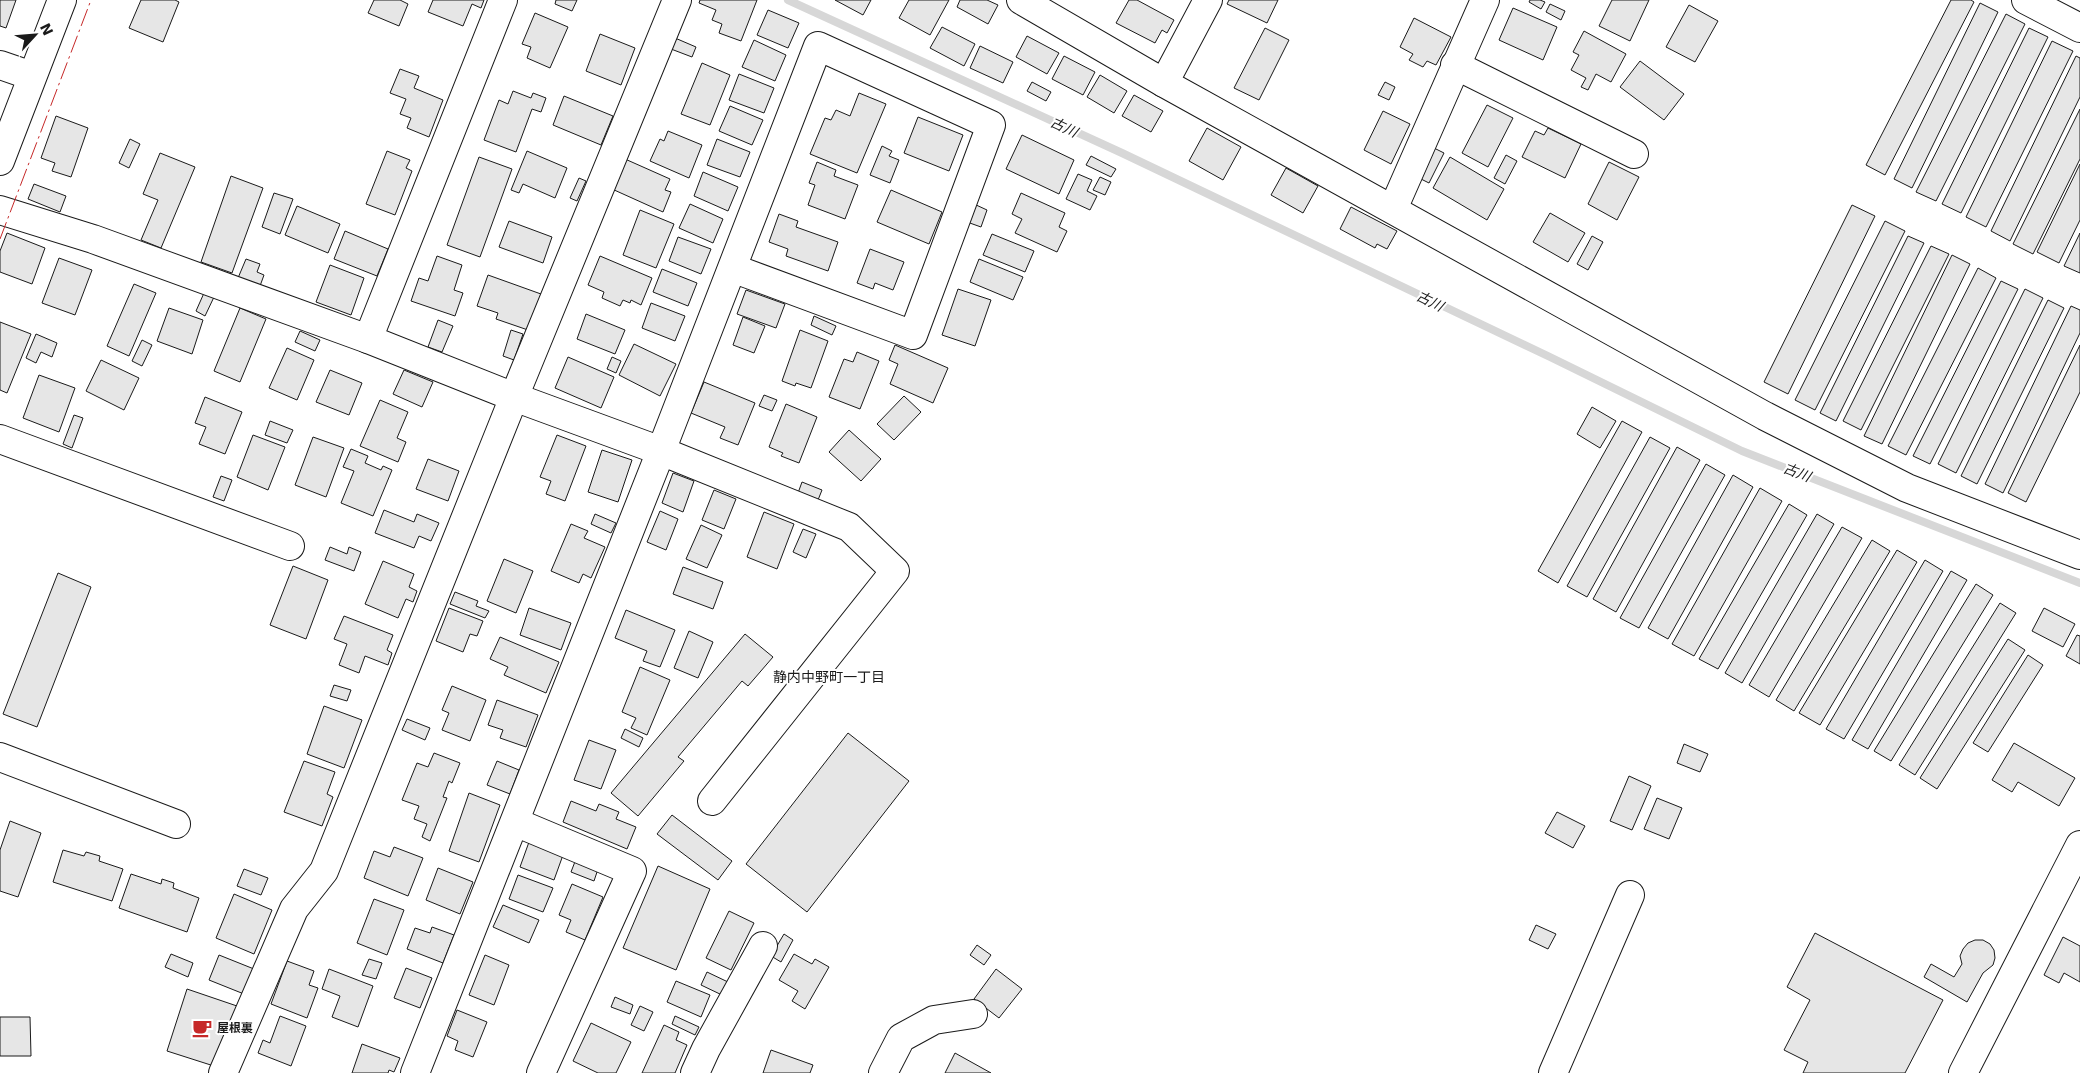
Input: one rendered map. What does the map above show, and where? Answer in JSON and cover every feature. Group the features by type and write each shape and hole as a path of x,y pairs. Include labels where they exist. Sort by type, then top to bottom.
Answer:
{"street":[{"path":"0,161 62,0"},
{"path":"368,339 503,0"},
{"path":"223,1073 294,909 324,871 514,397 677,0"},
{"path":"1021,0 1164,83 1774,421 1907,488 2080,555"},
{"path":"1164,83 1208,0"},
{"path":"1394,209 1455,65 1485,0"},
{"path":"2026,0 2080,28"},
{"path":"415,1073 661,451 818,46 991,125 913,336 732,268"},
{"path":"0,65 32,76"},
{"path":"1455,65 1634,154"},
{"path":"0,210 93,239 368,339 514,397 661,451 849,527 895,571 712,801"},
{"path":"0,439 290,546"},
{"path":"0,757 176,824"},
{"path":"515,822 632,871 541,1073"},
{"path":"1963,1073 2080,845"},
{"path":"1553,1073 1630,895"},
{"path":"695,1073 706,1049 763,946"},
{"path":"883,1073 901,1038 934,1020 973,1014"}],"building":[{"path":"0,0 16,0 6,28 0,26"},
{"path":"141,0 175,0 179,2 163,42 129,28"},
{"path":"374,0 400,0 408,4 399,26 368,13"},
{"path":"433,0 484,0 481,8 472,4 463,26 428,12"},
{"path":"556,0 577,0 572,11 555,4"},
{"path":"700,0 757,0 741,41 719,33 722,24 712,20 716,10 699,3"},
{"path":"835,0 871,0 863,15"},
{"path":"909,0 949,0 930,35 899,18"},
{"path":"960,0 987,0 998,5 988,24 957,7"},
{"path":"1129,0 1137,0 1174,20 1167,33 1162,30 1155,43 1116,23"},
{"path":"1229,0 1278,0 1267,23 1227,4"},
{"path":"1530,0 1545,2 1541,9 1529,2"},
{"path":"1612,0 1649,0 1630,41 1599,26"},
{"path":"1951,0 1971,0 1974,2 1885,175 1866,165"},
{"path":"1980,3 1998,12 1912,188 1894,179"},
{"path":"1550,4 1565,11 1561,20 1546,12"},
{"path":"1689,5 1718,21 1695,62 1666,47"},
{"path":"1513,8 1557,27 1543,60 1499,40"},
{"path":"768,10 799,23 788,48 757,35"},
{"path":"535,13 568,27 550,68 527,58 531,47 522,44"},
{"path":"2006,14 2025,24 1936,201 1916,192"},
{"path":"1414,18 1451,37 1436,65 1427,61 1423,67 1409,60 1413,54 1400,47"},
{"path":"942,27 975,44 964,66 930,48"},
{"path":"1265,28 1289,40 1259,100 1234,88"},
{"path":"2029,28 2048,37 1961,213 1942,204"},
{"path":"1584,31 1626,54 1611,82 1596,74 1588,90 1581,87 1586,78 1571,70 1579,55 1573,52"},
{"path":"600,34 635,48 621,85 586,71"},
{"path":"1027,36 1059,53 1047,74 1016,57"},
{"path":"675,38 696,47 692,57 671,49"},
{"path":"754,40 786,55 775,81 742,67"},
{"path":"2052,41 2073,51 1986,227 1966,217"},
{"path":"980,46 1013,62 1003,83 970,68"},
{"path":"1064,56 1095,72 1083,95 1052,79"},
{"path":"2076,56 2080,58 2080,97 2010,241 1991,231"},
{"path":"1640,61 1684,94 1664,120 1620,87"},
{"path":"702,63 730,75 710,125 681,114"},
{"path":"400,69 419,76 414,88 443,100 429,137 407,128 411,118 400,114 406,99 390,93"},
{"path":"739,74 774,88 764,113 729,100"},
{"path":"1100,75 1127,91 1114,113 1087,97"},
{"path":"1032,82 1051,92 1046,101 1027,91"},
{"path":"1385,82 1395,87 1389,100 1378,95"},
{"path":"513,91 531,98 533,93 546,98 541,112 532,109 516,152 484,140 499,100 508,104"},
{"path":"859,93 886,104 857,173 810,154 825,118 831,120 836,110 850,116"},
{"path":"1134,95 1163,111 1151,132 1122,116"},
{"path":"564,96 613,116 601,145 553,125"},
{"path":"1487,105 1513,118 1488,167 1462,153"},
{"path":"730,106 763,120 752,145 719,131"},
{"path":"2080,109 2080,159 2033,254 2013,244"},
{"path":"1383,111 1410,124 1391,164 1364,150"},
{"path":"56,116 88,128 71,177 52,171 55,163 41,158"},
{"path":"918,117 963,135 949,171 904,153"},
{"path":"1207,128 1241,147 1223,180 1189,161"},
{"path":"1548,128 1581,144 1565,178 1522,157 1535,131 1544,135"},
{"path":"668,131 702,145 689,178 650,161 660,139 664,141"},
{"path":"1022,135 1074,160 1059,194 1006,169"},
{"path":"130,139 140,144 129,168 119,163"},
{"path":"717,139 750,152 740,177 707,165"},
{"path":"882,146 892,151 889,156 899,160 890,183 870,175"},
{"path":"1434,148 1444,153 1429,183 1419,178"},
{"path":"387,151 410,160 406,168 412,171 395,215 366,204"},
{"path":"527,151 567,168 555,198 523,184 519,193 511,190"},
{"path":"160,153 195,167 161,248 141,240 158,200 143,194"},
{"path":"1506,155 1517,161 1505,184 1494,178"},
{"path":"1091,156 1116,169 1111,177 1086,165"},
{"path":"479,157 512,169 480,257 447,245"},
{"path":"1450,157 1504,189 1487,220 1433,188"},
{"path":"625,159 670,179 665,190 671,192 663,212 612,189"},
{"path":"817,162 836,170 834,176 858,185 845,219 808,205 815,185 809,183"},
{"path":"1609,162 1639,177 1617,220 1588,204"},
{"path":"2080,164 2080,220 2059,263 2037,252"},
{"path":"1286,168 1318,186 1303,213 1271,195"},
{"path":"703,172 738,187 728,211 694,196"},
{"path":"1078,174 1092,180 1087,191 1097,196 1090,210 1066,199"},
{"path":"231,176 263,188 232,273 201,262"},
{"path":"1100,177 1111,182 1105,195 1093,190"},
{"path":"579,178 586,181 577,201 570,198"},
{"path":"34,184 66,196 60,212 28,199"},
{"path":"891,190 942,212 929,244 877,222"},
{"path":"274,193 293,199 280,234 262,227"},
{"path":"1021,193 1065,213 1059,227 1067,231 1057,252 1015,233 1022,219 1012,214"},
{"path":"690,204 723,219 713,243 679,228"},
{"path":"974,204 987,210 981,227 967,222"},
{"path":"1852,205 1875,216 1788,394 1764,382"},
{"path":"297,206 340,224 328,253 285,235"},
{"path":"1351,207 1397,231 1387,249 1377,244 1375,248 1340,229"},
{"path":"640,210 674,224 656,268 623,255"},
{"path":"1550,213 1585,233 1568,262 1533,242"},
{"path":"779,214 798,221 796,227 838,242 828,271 786,256 788,249 769,242"},
{"path":"509,221 552,237 543,263 499,247"},
{"path":"1885,221 1905,231 1815,410 1795,400"},
{"path":"345,231 388,249 377,276 334,259"},
{"path":"7,233 45,248 32,284 0,272 0,251"},
{"path":"2080,233 2080,273 2064,266"},
{"path":"992,234 1034,251 1025,272 983,255"},
{"path":"1592,236 1603,242 1588,270 1577,264"},
{"path":"1908,236 1924,243 1836,421 1820,413"},
{"path":"678,237 711,249 701,274 669,261"},
{"path":"1931,246 1949,254 1861,430 1843,421"},
{"path":"870,249 904,262 893,290 875,283 873,289 857,283"},
{"path":"1952,255 1970,264 1882,444 1864,436"},
{"path":"437,256 462,265 454,290 463,293 455,316 411,301 419,278 428,281"},
{"path":"600,256 652,278 641,305 631,300 630,303 623,300 620,306 602,298 604,292 588,285"},
{"path":"59,258 92,270 75,315 42,303"},
{"path":"246,259 260,264 257,272 264,275 260,286 238,278"},
{"path":"979,259 1023,277 1013,300 970,282"},
{"path":"330,265 364,278 351,315 316,302"},
{"path":"1978,268 1996,278 1906,455 1888,446"},
{"path":"662,269 697,283 688,306 653,292"},
{"path":"488,275 541,294 528,330 496,319 498,313 477,306"},
{"path":"2001,281 2018,289 1930,464 1913,456"},
{"path":"134,284 156,293 129,356 107,346"},
{"path":"958,289 991,300 975,346 942,335"},
{"path":"2025,289 2043,298 1956,473 1938,464"},
{"path":"746,290 785,304 776,328 737,314"},
{"path":"204,293 214,297 205,316 196,311"},
{"path":"2048,300 2064,308 1977,484 1961,476"},
{"path":"651,303 685,316 675,341 642,328"},
{"path":"2071,306 2080,310 2080,333 2003,493 1985,484"},
{"path":"169,308 203,320 192,354 157,341"},
{"path":"240,308 266,319 240,382 214,371"},
{"path":"586,314 625,330 615,354 577,339"},
{"path":"814,316 836,326 832,335 811,325"},
{"path":"743,317 765,326 754,353 733,345"},
{"path":"438,320 453,326 442,352 428,347"},
{"path":"0,322 31,334 7,393 0,390"},
{"path":"511,330 523,334 514,360 503,356"},
{"path":"800,330 828,341 811,388 796,383 795,386 782,381"},
{"path":"300,331 320,340 315,351 295,342"},
{"path":"36,334 57,343 52,357 41,352 36,363 26,358"},
{"path":"142,340 152,345 142,366 132,361"},
{"path":"634,344 676,364 660,396 619,375"},
{"path":"895,345 948,368 933,403 890,384 898,364 889,360"},
{"path":"2080,345 2080,392 2026,502 2008,493"},
{"path":"287,348 314,360 297,400 269,388"},
{"path":"857,352 879,361 860,409 829,397 844,359 853,362"},
{"path":"568,357 614,377 601,408 555,388"},
{"path":"612,357 621,361 616,373 607,369"},
{"path":"101,360 139,378 124,410 86,391"},
{"path":"330,370 362,383 349,415 316,402"},
{"path":"404,370 433,382 422,407 393,394"},
{"path":"39,375 75,388 59,432 23,418"},
{"path":"704,382 755,403 738,445 720,438 725,427 691,413"},
{"path":"764,395 777,400 772,411 759,406"},
{"path":"904,396 921,412 894,440 877,424"},
{"path":"205,397 242,412 225,454 199,444 206,427 195,423"},
{"path":"380,400 408,412 397,438 406,442 398,462 360,446"},
{"path":"786,404 817,417 799,463 781,456 783,453 769,447"},
{"path":"1592,407 1616,421 1600,448 1577,434"},
{"path":"74,415 83,418 72,448 63,444"},
{"path":"270,421 293,430 287,443 265,435"},
{"path":"1622,421 1642,432 1558,583 1538,571"},
{"path":"849,430 881,459 861,481 829,452"},
{"path":"253,435 285,447 268,490 237,477"},
{"path":"557,435 586,446 565,501 546,494 551,481 540,477"},
{"path":"313,437 344,448 326,497 295,485"},
{"path":"1650,437 1670,448 1587,597 1567,586"},
{"path":"1677,447 1700,460 1616,612 1593,599"},
{"path":"351,449 368,456 365,463 381,470 383,466 392,470 373,516 341,503 354,471 343,467"},
{"path":"602,450 632,460 618,502 588,492"},
{"path":"428,459 459,471 448,501 416,489"},
{"path":"1706,464 1725,475 1639,628 1620,618"},
{"path":"673,473 694,481 683,512 662,503"},
{"path":"1733,475 1753,487 1668,639 1648,628"},
{"path":"221,476 232,480 224,501 213,497"},
{"path":"802,482 822,490 818,500 798,493"},
{"path":"1760,488 1782,501 1694,656 1672,644"},
{"path":"714,490 736,499 724,529 702,520"},
{"path":"1789,504 1807,515 1718,669 1699,659"},
{"path":"384,510 414,522 417,514 439,523 431,541 419,536 414,548 375,533"},
{"path":"660,511 678,519 666,550 647,542"},
{"path":"764,512 794,524 777,569 747,557"},
{"path":"595,514 616,523 611,533 591,524"},
{"path":"1817,514 1834,524 1742,683 1725,673"},
{"path":"571,524 588,531 584,538 605,547 591,578 583,574 579,583 551,571"},
{"path":"701,525 722,535 707,568 686,559"},
{"path":"1842,527 1862,538 1769,697 1749,685"},
{"path":"803,529 816,534 806,558 793,552"},
{"path":"1872,540 1890,551 1794,711 1776,700"},
{"path":"330,547 347,554 349,547 361,552 354,571 325,560"},
{"path":"1897,550 1917,562 1820,725 1799,713"},
{"path":"504,559 533,571 516,613 487,601"},
{"path":"1925,560 1943,571 1844,739 1826,729"},
{"path":"383,561 414,574 409,587 417,591 413,602 406,599 398,618 365,604"},
{"path":"293,566 328,580 306,639 270,625"},
{"path":"683,567 723,582 713,609 673,594"},
{"path":"1951,571 1967,580 1868,749 1852,740"},
{"path":"58,573 91,587 37,727 3,714"},
{"path":"1976,584 1993,595 1891,761 1874,751"},
{"path":"455,592 478,601 476,606 489,611 485,618 450,604"},
{"path":"2000,603 2016,613 1915,775 1899,765"},
{"path":"449,608 483,621 477,636 470,634 463,652 436,641"},
{"path":"529,608 571,623 561,650 520,635"},
{"path":"2044,608 2075,624 2063,647 2032,631"},
{"path":"626,610 675,630 660,667 643,661 647,651 615,638"},
{"path":"344,616 393,635 387,650 392,653 388,665 365,656 359,673 339,665 347,644 334,639"},
{"path":"689,631 713,642 698,678 674,668"},
{"path":"745,634 773,657 748,686 742,681 678,757 684,761 638,816 611,793"},
{"path":"2077,635 2080,636 2080,664 2066,656"},
{"path":"500,637 559,662 546,693 504,675 508,667 490,659"},
{"path":"2008,639 2025,650 1937,789 1920,778"},
{"path":"2028,655 2043,665 1988,752 1973,743"},
{"path":"640,667 670,680 647,735 631,728 636,718 622,712"},
{"path":"334,685 351,690 347,701 330,696"},
{"path":"452,686 486,700 470,741 442,730 449,713 442,710"},
{"path":"497,700 538,715 526,747 500,738 503,730 488,725"},
{"path":"324,706 362,720 344,768 307,754"},
{"path":"407,719 430,728 425,740 402,730"},
{"path":"625,729 643,738 639,747 621,738"},
{"path":"848,733 909,781 807,912 746,864"},
{"path":"589,740 616,750 601,789 574,780"},
{"path":"2014,743 2075,778 2059,806 2018,782 2012,792 1992,780"},
{"path":"1684,744 1708,754 1700,772 1677,763"},
{"path":"434,753 460,763 452,783 449,781 443,797 447,798 430,841 422,837 427,824 414,819 419,806 402,800 417,763 428,767"},
{"path":"304,761 335,772 327,794 333,797 322,826 284,812"},
{"path":"497,761 519,770 510,794 487,785"},
{"path":"1629,776 1651,786 1632,830 1610,821"},
{"path":"469,793 500,805 479,862 449,851"},
{"path":"1657,798 1682,808 1669,839 1644,829"},
{"path":"571,801 596,811 599,804 619,812 616,819 636,827 627,849 563,822"},
{"path":"1557,812 1585,826 1573,848 1545,833"},
{"path":"672,815 732,861 718,880 657,834"},
{"path":"10,821 41,833 18,897 0,891 0,850"},
{"path":"529,842 563,855 554,880 520,867"},
{"path":"394,847 423,858 408,896 364,878 374,851 390,857"},
{"path":"63,850 84,856 86,852 100,856 99,861 123,869 112,901 53,882"},
{"path":"576,859 598,869 594,881 571,872"},
{"path":"658,866 710,889 676,970 623,948"},
{"path":"438,868 473,882 460,914 426,900"},
{"path":"244,869 268,878 261,895 237,886"},
{"path":"131,874 161,884 162,879 174,883 173,888 199,898 187,932 119,908"},
{"path":"518,875 553,888 543,912 509,899"},
{"path":"572,884 603,897 585,940 566,932 571,920 559,915"},
{"path":"234,894 272,910 254,954 216,938"},
{"path":"374,899 404,910 387,955 357,943"},
{"path":"503,905 539,920 529,943 493,927"},
{"path":"729,911 754,923 731,970 706,958"},
{"path":"1536,925 1556,934 1548,949 1529,940"},
{"path":"432,927 454,935 443,963 407,949 415,928 430,933"},
{"path":"1815,933 1943,1000 1905,1073 1803,1073 1808,1062 1784,1050 1810,1000 1787,987"},
{"path":"784,934 793,940 781,962 771,956"},
{"path":"2063,937 2080,946 2080,982 2064,973 2059,983 2044,975"},
{"path":"1975,940 1983,940 1990,944 1994,950 1995,958 1993,965 1983,973 1967,1002 1924,977 1931,964 1954,977 1962,964 1960,956 1963,949 1968,943"},
{"path":"977,945 991,955 984,965 970,955"},
{"path":"171,954 193,963 188,977 165,967"},
{"path":"794,954 812,964 815,959 829,967 805,1009 792,1001 798,991 779,980"},
{"path":"219,955 254,969 244,994 209,980"},
{"path":"485,955 509,965 494,1005 469,995"},
{"path":"369,959 382,963 376,979 362,975"},
{"path":"287,961 314,971 309,985 318,988 307,1018 271,1004"},
{"path":"406,968 432,978 420,1008 394,998"},
{"path":"329,969 373,986 358,1027 332,1017 340,996 322,989"},
{"path":"996,969 1022,989 999,1018 974,999"},
{"path":"707,972 728,982 722,995 701,985"},
{"path":"676,981 710,995 701,1017 667,1002"},
{"name":"屋根裏","path":"187,989 237,1006 217,1067 167,1051"},
{"path":"615,997 633,1005 630,1014 611,1007"},
{"path":"640,1006 653,1012 644,1031 631,1025"},
{"path":"457,1010 487,1022 473,1057 455,1050 458,1041 447,1036"},
{"path":"280,1016 306,1026 291,1066 258,1053 263,1040 270,1043"},
{"path":"675,1016 699,1027 695,1035 672,1024"},
{"path":"0,1017 30,1017 31,1056 0,1056"},
{"path":"591,1023 631,1042 616,1073 598,1073 573,1061"},
{"path":"664,1025 679,1032 676,1040 687,1045 675,1073 642,1073"},
{"path":"362,1044 400,1058 394,1072 389,1070 388,1073 352,1073"},
{"path":"771,1050 813,1065 810,1073 763,1073"},
{"path":"955,1053 991,1073 945,1073"}],"waterway":[{"name":"古川","path":"788,0 1122,153 1550,357 1742,451 2080,583"}],"power":[{"path":"0,239 91,0"}],"place":[{"name":"屋根裏","path":"202,1028"}],"district":[{"name":"静内中野町一丁目","path":"829,677"}]}
